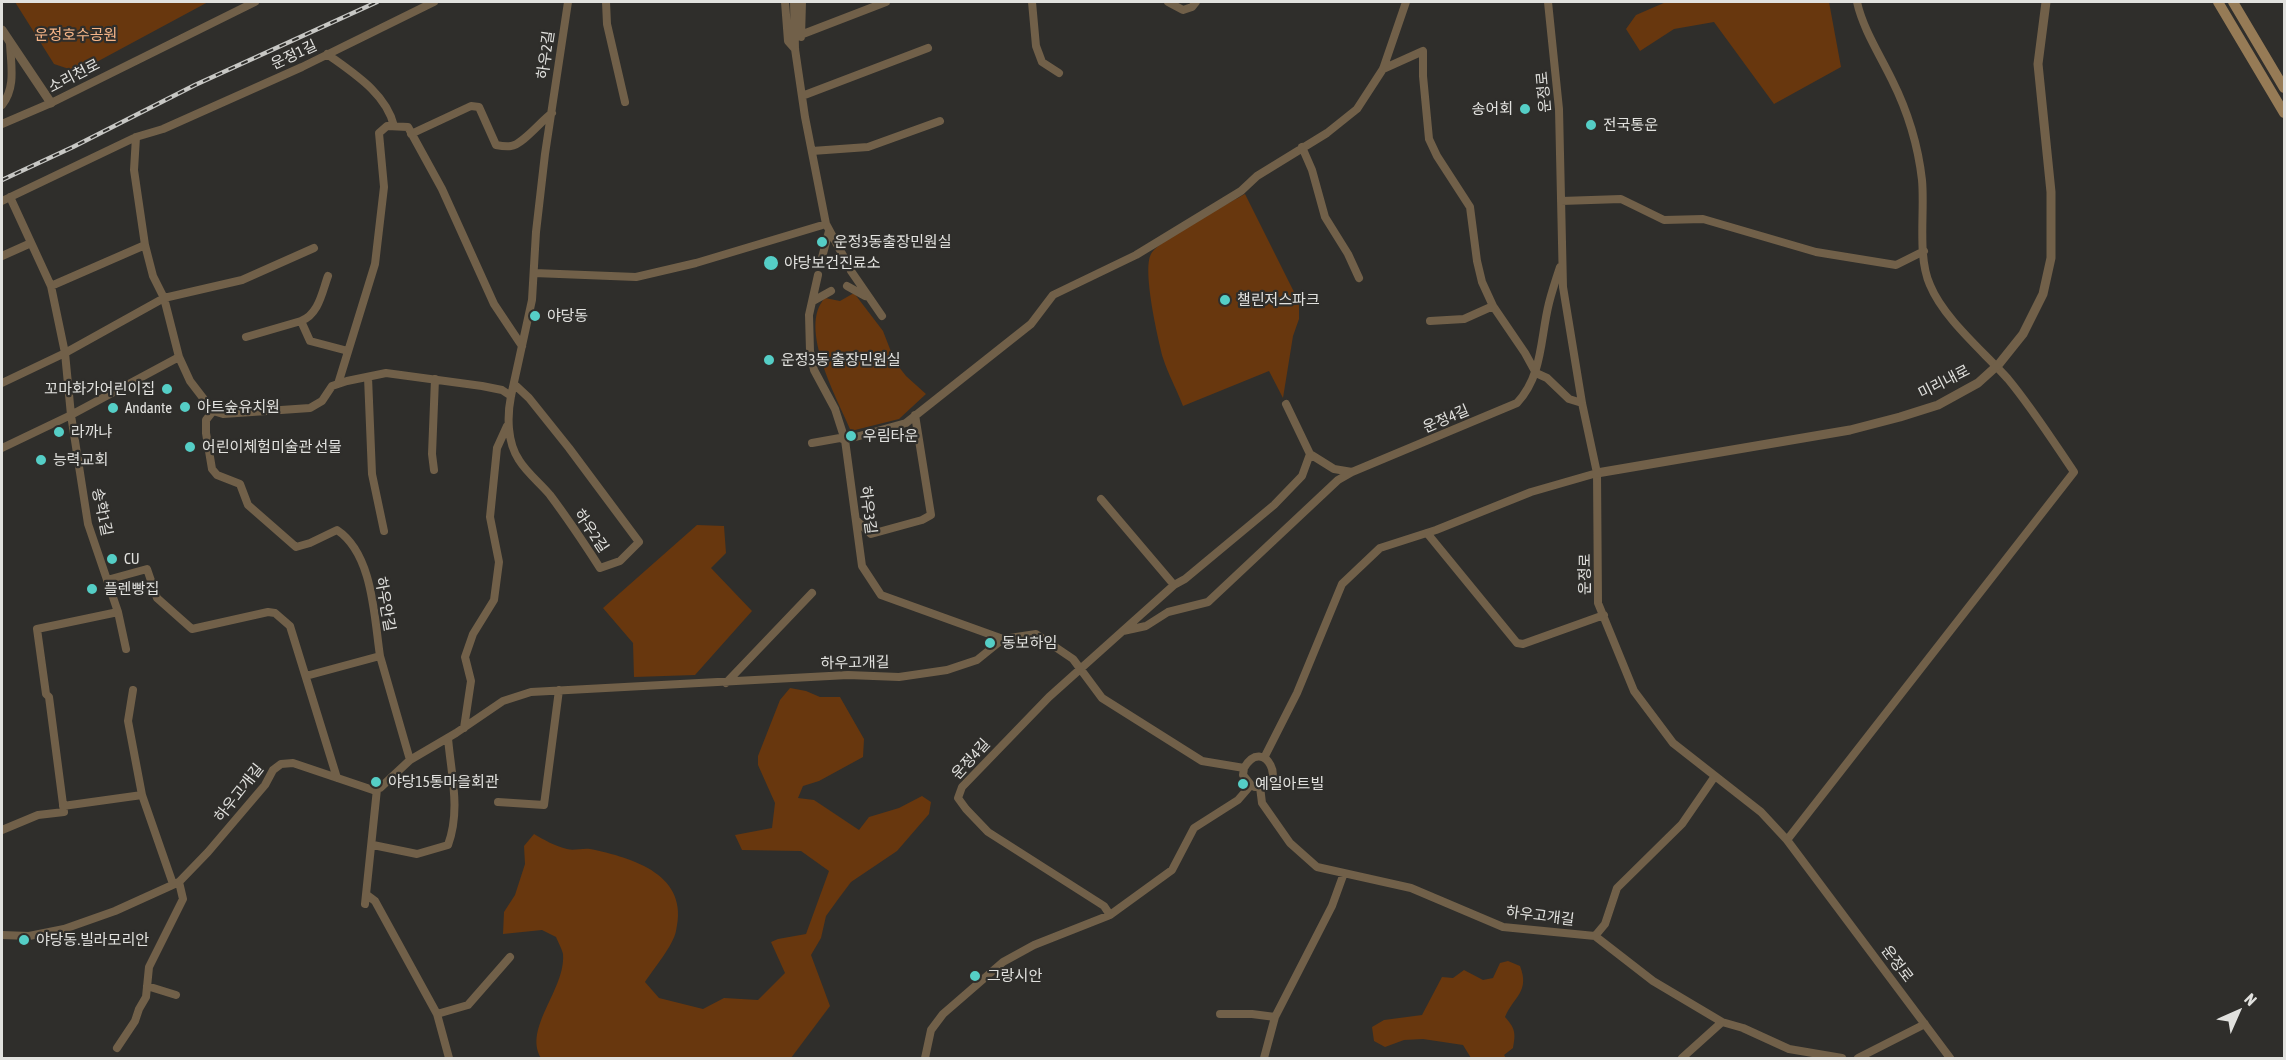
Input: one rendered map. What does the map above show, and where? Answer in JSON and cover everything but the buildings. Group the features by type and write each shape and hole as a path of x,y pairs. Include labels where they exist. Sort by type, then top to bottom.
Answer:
{"main road":[{"path":"2218,2 2284,113"},
{"path":"2233,2 2284,88"}],"street":[{"name":"소리천로","path":"2,124 51,103 255,2"},
{"name":"운정1길","path":"136,137 163,129 434,2"},
{"name":"하우2길","path":"514,384 529,398 569,448 639,542 620,561 600,568 575,528 518,459 509,434 511,396 532,300 537,221 568,2"},
{"path":"606,2 607,24 625,102"},
{"path":"785,2 788,41 795,49"},
{"path":"794,2 795,49 812,151 828,228 846,261"},
{"path":"795,49 803,34 802,2"},
{"path":"803,34 886,2"},
{"path":"1032,2 1036,46 1041,62 1059,72"},
{"path":"1168,2 1183,10 1192,7 1196,2"},
{"path":"812,443 840,438 845,440 906,423 1023,331 1053,296 1146,249 1241,191 1257,176 1326,133 1357,109 1383,69 1406,2"},
{"name":"운정로","path":"1548,2 1559,110 1563,287 1582,403 1598,473 1598,603 1634,691 1673,743 1761,812 1787,840 1950,1059"},
{"path":"1787,840 2074,472 2010,382 1957,324 1936,296 1926,272 1922,180 1913,133 1900,98 1861,18 1857,2"},
{"name":"미리내로","path":"1598,473 1850,430 1900,417 1938,405 1978,383 1996,366 2023,334 2043,294 2051,258 2051,192 2038,63 2046,2"},
{"path":"2,30 51,103"},
{"path":"2,105 9,96 12,83 10,43"},
{"path":"802,96 928,48"},
{"path":"1383,69 1423,51 1429,139 1437,156 1470,207 1482,282 1493,306 1536,373 1547,378 1569,399 1582,403"},
{"path":"327,54 374,91 393,120 394,126"},
{"path":"411,134 471,106 479,107 496,145 510,146 518,144 539,122 552,113"},
{"path":"812,151 868,147 940,121"},
{"path":"338,384 375,264 384,187 379,133 387,126 408,127 442,189 494,304 522,346"},
{"path":"2,201 136,137 134,170 145,244 153,276 164,298 179,357 190,381 213,411 223,414 310,408 322,401 332,386 386,373 502,390 511,396"},
{"path":"1302,147 1312,170 1325,218 1348,254 1359,278"},
{"name":"송학1길","path":"10,197 51,286 64,352 88,524 117,612 126,649"},
{"path":"1561,201 1621,199 1664,220 1703,219 1816,252 1896,265 1924,251"},
{"path":"534,273 636,277 828,228"},
{"path":"820,265 828,228"},
{"path":"2,256 31,243"},
{"path":"51,286 145,244"},
{"path":"2,383 164,298 242,280 314,248"},
{"name":"운정4길","path":"1121,631 1146,626 1168,612 1208,602 1338,480 1516,403 1528,391 1536,373 1549,302 1562,259"},
{"path":"851,271 882,316"},
{"path":"246,337 309,318 317,306 328,276"},
{"name":"하우3길","path":"818,276 809,315 814,370 835,409 845,440 862,566 881,595 1003,639"},
{"path":"847,286 867,296"},
{"path":"813,301 831,291"},
{"path":"1430,321 1464,319 1493,306"},
{"path":"301,321 310,341 348,351"},
{"path":"2,448 71,415 179,357"},
{"path":"368,377 372,474 384,531"},
{"path":"434,470 432,454 435,379"},
{"path":"1286,404 1310,454 1334,469 1353,472"},
{"name":"하우안길","path":"213,411 206,420 206,433 212,469 217,475 240,484 248,505 296,547 337,530 344,535 355,551 368,577 380,656"},
{"path":"856,520 871,534 922,520 931,515 915,415"},
{"path":"464,728 471,681 465,657 473,634 494,600 499,562 490,517 497,448 509,422"},
{"name":"운정4길","path":"1110,915 1104,906 988,831 958,798 962,787 1080,668 1174,585 1185,579 1274,505 1302,476 1310,454"},
{"path":"1264,758 1297,693 1341,584 1380,548 1427,533 1531,492 1598,473"},
{"path":"1101,499 1174,585"},
{"path":"1427,533 1517,643 1523,644 1604,615"},
{"path":"107,580 147,568 157,598 192,628 268,612 275,613 290,626 337,778"},
{"path":"726,683 812,593"},
{"path":"2,830 38,814 64,812 49,697 46,694 37,629 117,612"},
{"path":"1003,639 1036,634 1073,659 1102,698 1202,761 1244,768"},
{"name":"하우고개길","path":"2,936 29,936 64,929 115,911 176,883 208,852 265,784 273,770 281,764 293,763 373,790 411,760 516,695 559,690 848,675 899,677 947,670 977,660 1003,639"},
{"path":"306,676 380,656 411,760"},
{"path":"117,1048 135,1022 146,997 149,967 183,899 161,852 142,795 128,721 133,690"},
{"path":"498,802 544,805 559,690"},
{"path":"373,845 417,854 448,844 454,830 455,786 448,738"},
{"path":"1255,757 1264,758 1273,770 1272,778 1260,787 1251,785 1246,781 1244,768 1248,761 1255,757"},
{"name":"하우고개길","path":"1260,787 1262,803 1290,843 1317,867 1411,888 1503,927 1595,936 1605,924 1617,888 1682,824 1715,776"},
{"path":"925,1059 931,1030 943,1014 1003,962 1034,945 1110,915 1172,870 1194,828 1238,800 1251,785"},
{"path":"377,789 366,900 375,901 437,1014 449,1059"},
{"path":"63,806 142,795"},
{"path":"1264,1059 1275,1017 1332,906 1344,873"},
{"path":"1595,936 1653,981 1722,1022 1743,1028 1789,1049 1842,1059"},
{"path":"437,1014 468,1005 510,957"},
{"path":"147,986 176,995"},
{"path":"1220,1014 1275,1017"},
{"path":"1682,1059 1722,1022"},
{"path":"1858,1059 1925,1024"}],"green space":[{"name":"운정호수공원","path":"15,2 208,2 78,72 54,64"},
{"path":"1666,2 1829,2 1841,67 1774,104 1714,22 1674,29 1640,51 1626,29 1636,15"},
{"name":"챌린저스파크","path":"1245,194 1299,302 1299,319 1293,336 1283,398 1269,371 1183,406 1165,364 1158,336 1148,274 1151,254 1167,239"},
{"path":"854,293 883,331 895,362 906,376 926,394 899,419 851,431 823,364 817,345 815,327 818,311 825,298 840,301"},
{"path":"697,525 724,526 726,553 711,568 752,611 695,675 634,677 633,643 603,608"},
{"path":"790,688 820,697 840,697 864,739 863,757 819,781 803,786 798,798 814,800 859,830 869,817 899,808 922,796 931,802 929,814 897,851 851,882 826,916 821,938 811,955 830,1006 791,1058 541,1058 537,1046 537,1034 558,981 563,954 556,937 542,930 503,934 504,912 515,895 525,864 524,846 534,834 567,849 590,849 624,858 655,872 667,883 675,896 678,912 676,931 667,950 645,982 659,998 703,1009 724,998 758,1000 785,973 771,942 806,934 829,871 801,851 742,850 735,835 772,828 775,803 758,765 758,756 780,700"},
{"path":"1508,961 1520,966 1523,982 1520,993 1505,1017 1511,1024 1514,1034 1513,1048 1504,1055 1506,1058 1471,1058 1463,1045 1423,1039 1404,1040 1385,1047 1374,1041 1372,1027 1384,1020 1422,1015 1442,977 1453,978 1464,970 1483,980 1493,978 1500,963"}],"railway":[{"path":"2,180 195,85 377,2"}],"place":[{"name":"송어회","path":"1525,109"},
{"name":"전국통운","path":"1591,125"},
{"name":"운정3동출장민원실","path":"822,242"},
{"name":"야당보건진료소","path":"771,263"},
{"name":"챌린저스파크","path":"1225,300"},
{"name":"야당동","path":"535,316"},
{"name":"운정3동 출장민원실","path":"769,360"},
{"name":"꼬마화가어린이집","path":"167,389"},
{"name":"아트숲유치원","path":"185,407"},
{"name":"Andante","path":"113,408"},
{"name":"라까냐","path":"59,432"},
{"name":"우림타운","path":"851,436"},
{"name":"어린이체험미술관 선물","path":"190,447"},
{"name":"능력교회","path":"41,460"},
{"name":"CU","path":"112,559"},
{"name":"플렌빵집","path":"92,589"},
{"name":"동보하임","path":"990,643"},
{"name":"야당15통마을회관","path":"376,782"},
{"name":"예일아트빌","path":"1243,784"},
{"name":"야당동.빌라모리안","path":"24,940"},
{"name":"그랑시안","path":"975,976"}]}
